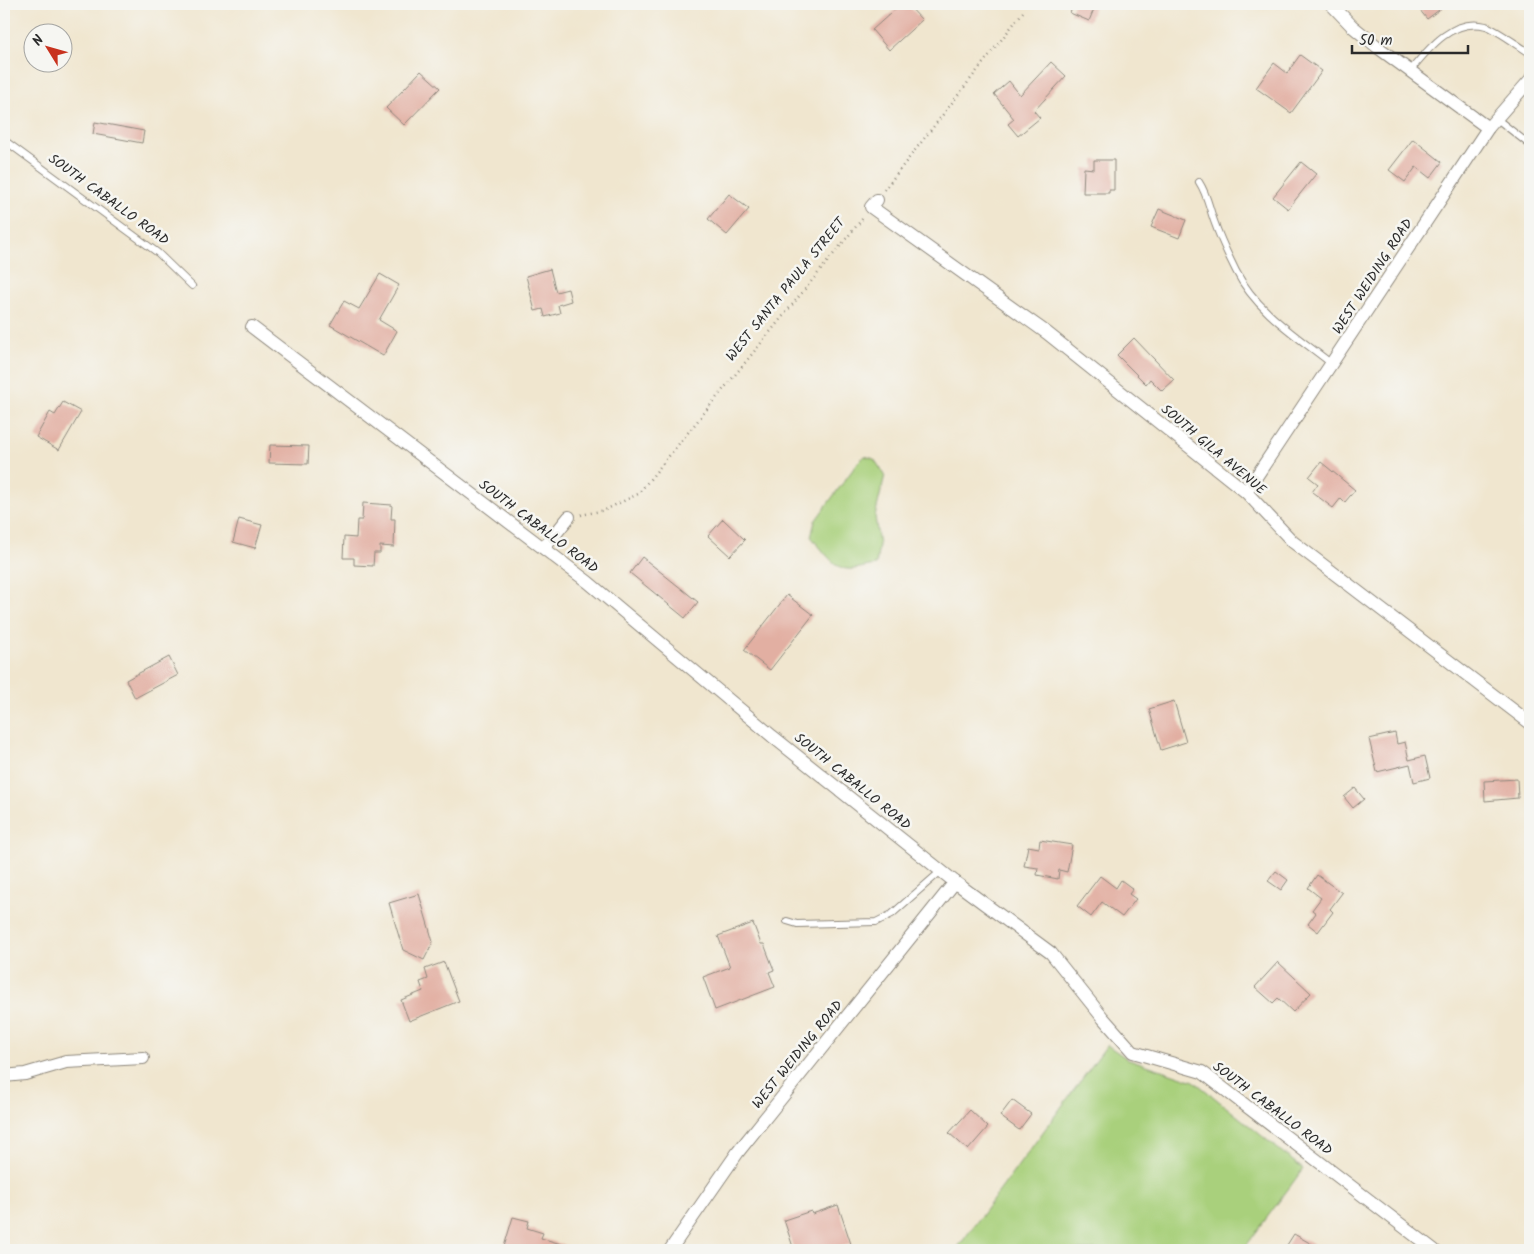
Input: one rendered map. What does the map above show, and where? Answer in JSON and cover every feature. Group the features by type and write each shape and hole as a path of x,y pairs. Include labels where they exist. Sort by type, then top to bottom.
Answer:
{"street":[{"path":"1331,4 1352,26 1488,128"},
{"name":"WEST WEIDING ROAD","path":"1246,492 1488,128 1529,83"},
{"name":"SOUTH GILA AVENUE","path":"874,204 1047,333 1246,492 1293,542 1530,723"},
{"name":"SOUTH CABALLO ROAD","path":"252,326 588,582 772,736 955,882 1051,953 1133,1052 1202,1072 1434,1250"},
{"path":"544,548 569,518"},
{"name":"WEST WEIDING ROAD","path":"670,1250 738,1152 955,882"},
{"path":"4,1076 25,1074 66,1062 143,1058"}],"lane":[{"path":"1410,71 1428,49 1442,36 1468,25 1487,26 1530,53"},
{"path":"1497,119 1530,145"},
{"name":"SOUTH CABALLO ROAD","path":"4,140 158,253 192,286"},
{"path":"1199,182 1207,194 1214,221 1247,290 1264,309 1332,364"},
{"path":"787,921 797,924 876,922 892,914 942,871"}],"path":[{"name":"WEST SANTA PAULA STREET","path":"569,518 604,510 638,494 874,204 1023,12"}],"green space":[{"path":"865,456 874,459 885,475 875,516 879,545 876,565 847,569 832,561 811,537 815,521 859,461"},
{"path":"1107,1045 1126,1058 1194,1081 1303,1169 1243,1250 956,1250"}],"building":[{"path":"901,4 907,4 922,20 889,50 872,30"},
{"path":"1074,4 1096,4 1089,21 1070,13"},
{"path":"1415,4 1447,4 1427,19"},
{"path":"1300,55 1322,71 1291,113 1256,88 1274,63 1287,73"},
{"path":"1051,62 1066,76 1034,111 1040,118 1018,136 1008,124 1014,119 994,94 1009,81 1020,95"},
{"path":"421,71 440,88 404,125 386,108"},
{"path":"95,122 144,131 142,143 93,134"},
{"path":"1413,139 1442,162 1430,178 1416,167 1405,182 1389,170"},
{"path":"1094,160 1114,160 1114,190 1109,190 1109,193 1083,193 1084,168 1094,169"},
{"path":"1301,162 1316,174 1288,209 1273,197"},
{"path":"729,194 749,209 727,235 708,219"},
{"path":"1159,209 1186,220 1179,238 1151,227"},
{"path":"550,269 556,292 568,289 571,301 558,305 560,313 545,317 543,309 535,311 526,276"},
{"path":"380,274 399,285 379,320 397,331 383,356 330,325 344,301 359,309"},
{"path":"1134,338 1174,380 1162,391 1150,379 1146,384 1117,355"},
{"path":"63,402 81,412 59,450 36,437 50,412 55,415"},
{"path":"270,445 309,446 308,464 269,463"},
{"path":"1321,462 1355,490 1345,502 1341,498 1333,508 1312,492 1318,484 1309,477"},
{"path":"363,503 392,505 391,519 395,519 394,547 380,546 380,553 374,553 373,566 354,565 354,558 343,558 344,537 356,538 357,520 362,520"},
{"path":"239,519 262,525 255,548 233,542"},
{"path":"723,519 745,540 730,556 708,536"},
{"path":"642,557 698,602 685,618 630,573"},
{"path":"787,595 813,615 770,670 744,650"},
{"path":"169,657 178,675 135,698 126,680"},
{"path":"1174,701 1186,742 1161,750 1149,709"},
{"path":"1395,733 1397,744 1405,742 1409,760 1425,756 1430,778 1414,782 1410,764 1377,772 1369,739"},
{"path":"1517,779 1518,798 1485,801 1484,781"},
{"path":"1355,788 1364,799 1353,808 1344,797"},
{"path":"1040,840 1072,845 1067,872 1059,870 1058,879 1037,875 1038,868 1024,866 1028,846 1039,848"},
{"path":"1276,871 1288,880 1281,890 1268,881"},
{"path":"1317,875 1342,893 1330,909 1333,912 1318,932 1308,924 1316,913 1312,910 1321,898 1308,888"},
{"path":"1100,876 1116,888 1121,880 1133,889 1129,894 1136,899 1122,917 1102,902 1091,917 1077,906"},
{"path":"419,894 433,942 424,960 403,950 389,903"},
{"path":"753,923 774,970 769,972 775,987 715,1010 703,977 730,967 718,936"},
{"path":"444,962 459,1001 409,1021 401,1000 423,991 420,982 428,979 425,969"},
{"path":"1278,962 1311,993 1293,1012 1278,998 1273,1003 1255,987"},
{"path":"1012,1100 1031,1114 1019,1130 1000,1116"},
{"path":"970,1110 988,1127 968,1150 949,1133"},
{"path":"838,1205 851,1244 831,1250 794,1250 784,1220 811,1211 812,1214"},
{"path":"513,1217 529,1221 527,1228 543,1233 541,1238 571,1247 571,1250 503,1250"},
{"path":"1294,1234 1322,1250 1297,1250 1287,1245"}]}
